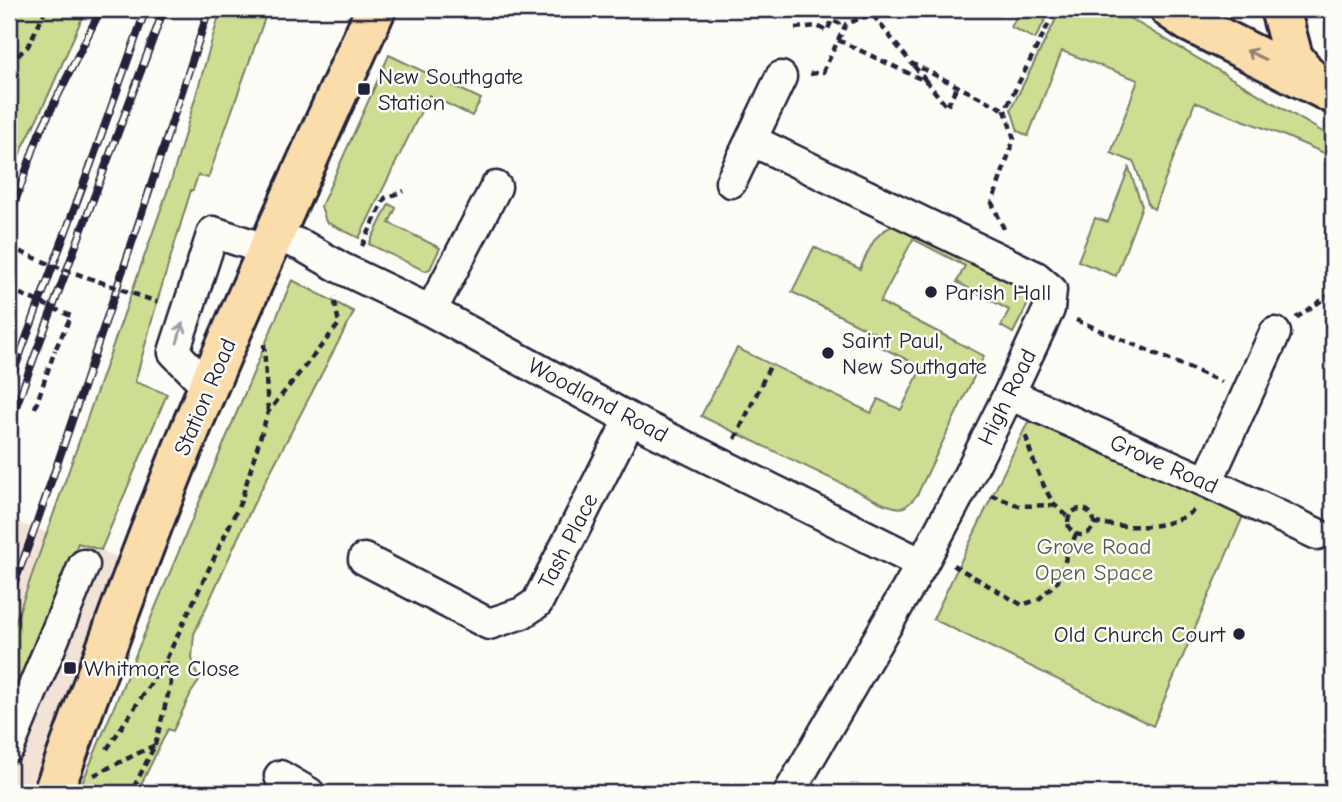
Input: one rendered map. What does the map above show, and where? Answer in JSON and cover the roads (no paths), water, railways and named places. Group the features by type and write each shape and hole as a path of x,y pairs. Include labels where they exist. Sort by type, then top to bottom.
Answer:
{"main road":[{"name":"Station Road","path":"53,793 208,387 376,9"},
{"path":"1170,9 1189,22 1325,91"},
{"path":"1280,9 1293,57 1325,91"}],"street":[{"path":"731,182 781,77"},
{"name":"High Road","path":"751,140 1036,277 1051,290 1049,309 934,562 789,793"},
{"path":"431,311 496,187"},
{"name":"Woodland Road","path":"208,387 174,352 212,232 303,246 341,268 431,311 630,419 934,562"},
{"path":"1202,495 1275,333"},
{"name":"Grove Road","path":"1009,394 1202,495 1317,534"},
{"name":"Tash Place","path":"364,559 489,624 522,613 537,603 630,419"},
{"path":"9,747 84,565"},
{"path":"278,779 309,793"}],"railway":[{"path":"9,219 39,134 101,9"},
{"path":"9,384 146,9"},
{"path":"9,425 164,9"},
{"path":"9,597 61,454 209,9"}],"place":[{"name":"New Southgate Station","path":"364,89"},
{"name":"Parish Hall","path":"931,292"},
{"name":"Saint Paul, New Southgate","path":"828,353"},
{"name":"Old Church Court","path":"1239,634"},
{"name":"Whitmore Close","path":"70,668"}],"park label":[{"name":"Grove Road Open Space","path":"1094,559"}]}
